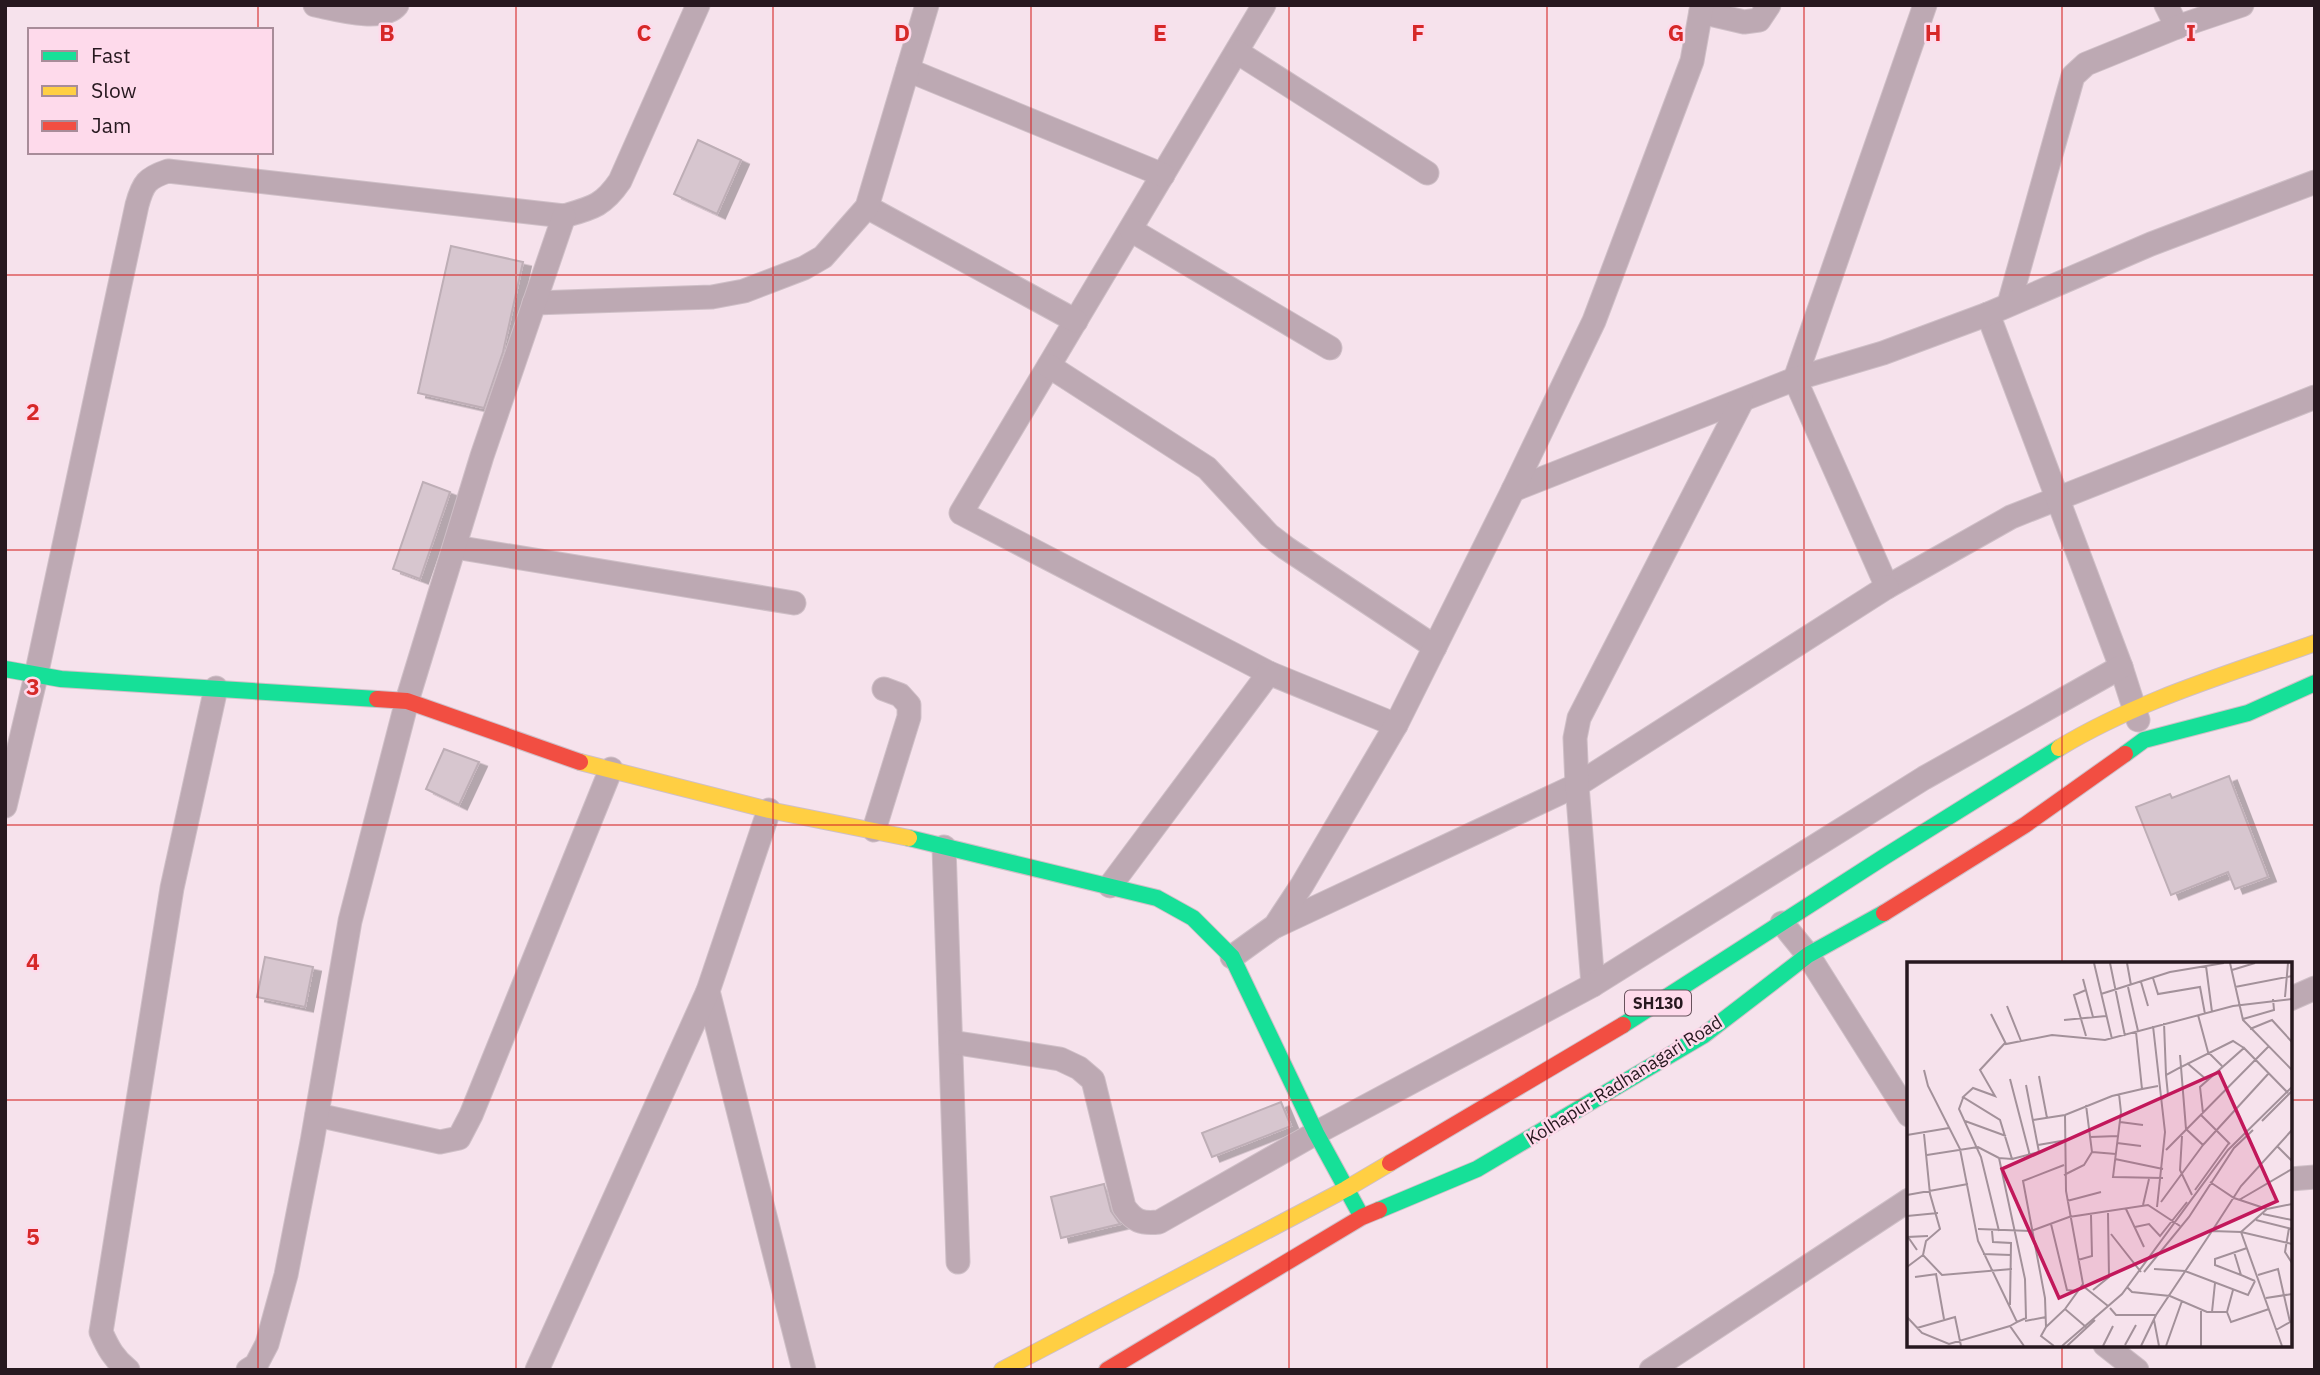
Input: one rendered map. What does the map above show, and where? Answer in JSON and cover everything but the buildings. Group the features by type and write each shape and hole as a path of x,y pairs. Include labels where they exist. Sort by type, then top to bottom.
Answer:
{"main road":[{"name":"SH130","path":"1002,1370 1346,1189 1635,1018 1884,857 2089,730 2134,709 2315,643"},
{"path":"5,669 36,676 407,701 584,762 769,810 874,830 1157,898 1193,918 1232,957 1316,1133 1362,1217"},
{"name":"Kolhapur-Radhanagari Road","path":"1107,1370 1362,1217 1477,1169 1704,1035 1808,955 1864,926 2025,825 2144,740 2248,713 2315,683"}],"street":[{"path":"315,5 378,14 393,11 397,5"},
{"path":"534,303 712,297 744,291 804,268 823,257 867,207 928,5"},
{"path":"1264,5 961,513 1269,673 1396,725"},
{"path":"1275,926 1396,725 1594,321 1692,61 1701,9 1744,22 1759,20 1769,5"},
{"path":"1887,587 1795,379 1926,5"},
{"path":"2166,5 2177,27"},
{"path":"2009,304 2073,76 2086,64 2177,27 2242,5"},
{"path":"5,806 36,676 137,205 141,189 151,177 168,171 564,216 593,208 609,197 620,181 694,6"},
{"path":"1237,52 1427,173"},
{"path":"908,70 1163,175"},
{"path":"1513,490 1795,379 1884,353 1988,314 2151,244 2315,181"},
{"path":"867,207 1076,321"},
{"path":"255,1368 267,1344 286,1275 350,921 407,701 482,456 564,216"},
{"path":"1131,230 1330,348"},
{"path":"1988,314 2121,667 2144,740"},
{"path":"1049,366 1207,468 1277,541 1435,647"},
{"path":"1232,957 1275,926 1577,785 1887,587 2011,517 2315,397"},
{"path":"1593,985 1577,785 1575,738 1578,718 1742,401"},
{"path":"455,547 794,603"},
{"path":"951,1042 1060,1059 1079,1068 1093,1080 1124,1206 1133,1219 1144,1224 1159,1222 1316,1133 1593,985 1924,778 2121,667"},
{"path":"1110,886 1269,673"},
{"path":"128,1370 112,1354 101,1332 172,888 216,688"},
{"path":"874,830 909,717 909,705 901,695 884,689"},
{"path":"317,1115 440,1142 459,1138 471,1115 611,769"},
{"path":"537,1370 708,991 769,810"},
{"path":"944,847 958,1262"},
{"path":"1782,923 1808,955 1907,1112"},
{"path":"2292,998 2315,988"},
{"path":"708,991 804,1370"},
{"path":"2292,1179 2315,1177"},
{"path":"1651,1370 1907,1201"},
{"path":"2108,1347 2137,1370"}],"traffic: fast":[{"path":"5,669 61,679 377,699"},
{"path":"2125,754 2144,740 2248,713 2315,683"},
{"path":"1623,1025 2059,748"},
{"path":"909,838 1157,898 1193,918 1232,957 1316,1133 1358,1210"},
{"path":"1379,1210 1477,1169 1704,1035 1808,955 1884,913"}],"traffic: slow":[{"path":"2059,748 2152,702 2315,643"},
{"path":"580,762 769,810 909,838"},
{"path":"1002,1370 1346,1189 1390,1163"}],"traffic: jam":[{"path":"377,699 407,701 580,762"},
{"path":"1884,913 2025,825 2125,754"},
{"path":"1390,1163 1623,1025"},
{"path":"1107,1370 1362,1217 1379,1210"}]}
